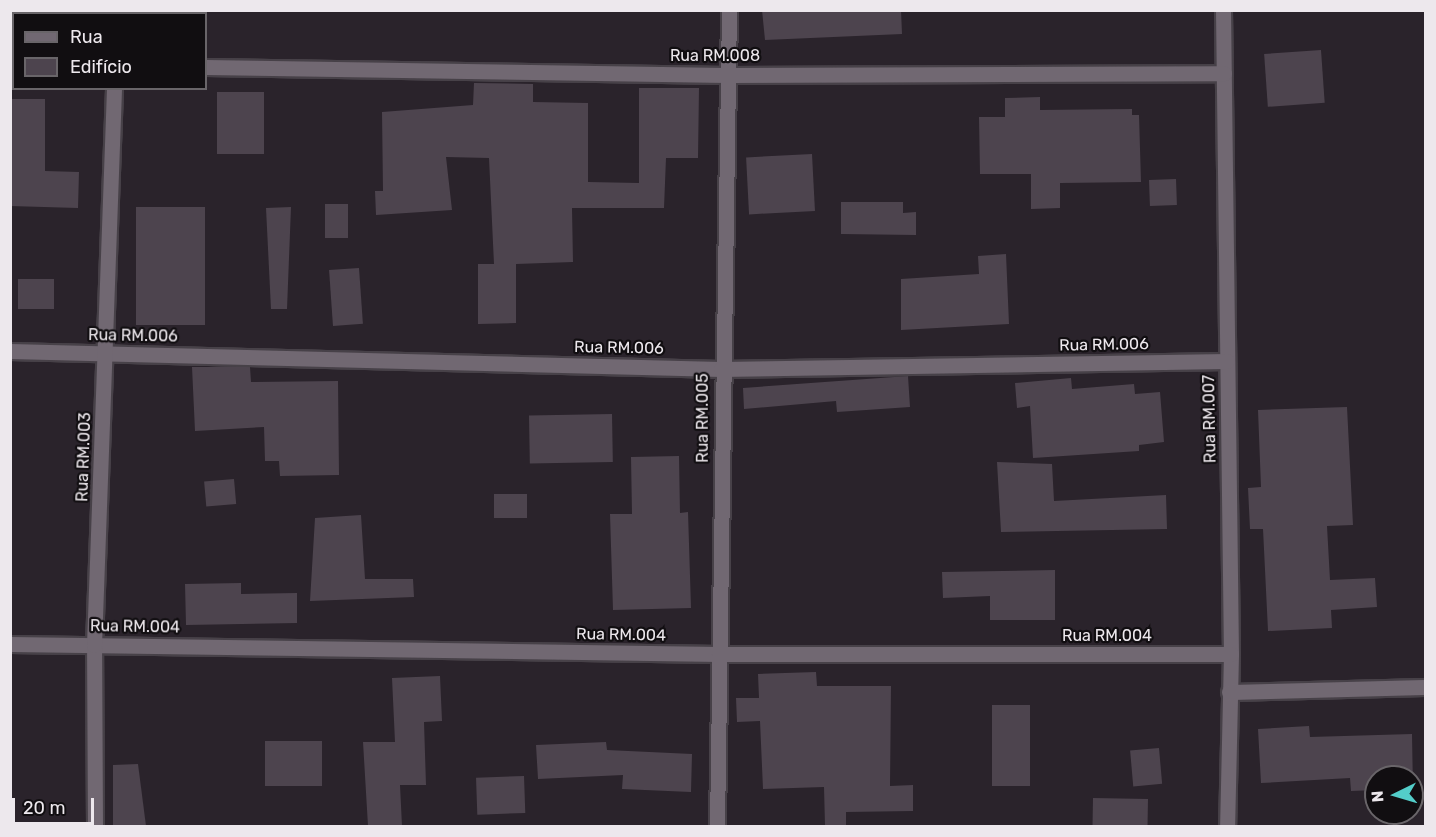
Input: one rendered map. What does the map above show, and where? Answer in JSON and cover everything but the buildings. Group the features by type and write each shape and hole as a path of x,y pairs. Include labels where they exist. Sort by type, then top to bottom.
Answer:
{"street":[{"name":"Rua RM.005","path":"717,826 721,369 729,10"},
{"name":"Rua RM.007","path":"1223,10 1231,654 1227,826"},
{"name":"Rua RM.008","path":"207,67 729,75 1224,73"},
{"name":"Rua RM.003","path":"95,826 94,645 107,353 114,90"},
{"name":"Rua RM.006","path":"10,351 721,369 1227,362"},
{"name":"Rua RM.004","path":"10,644 719,654 1231,654"},
{"path":"1229,692 1425,687"}]}
